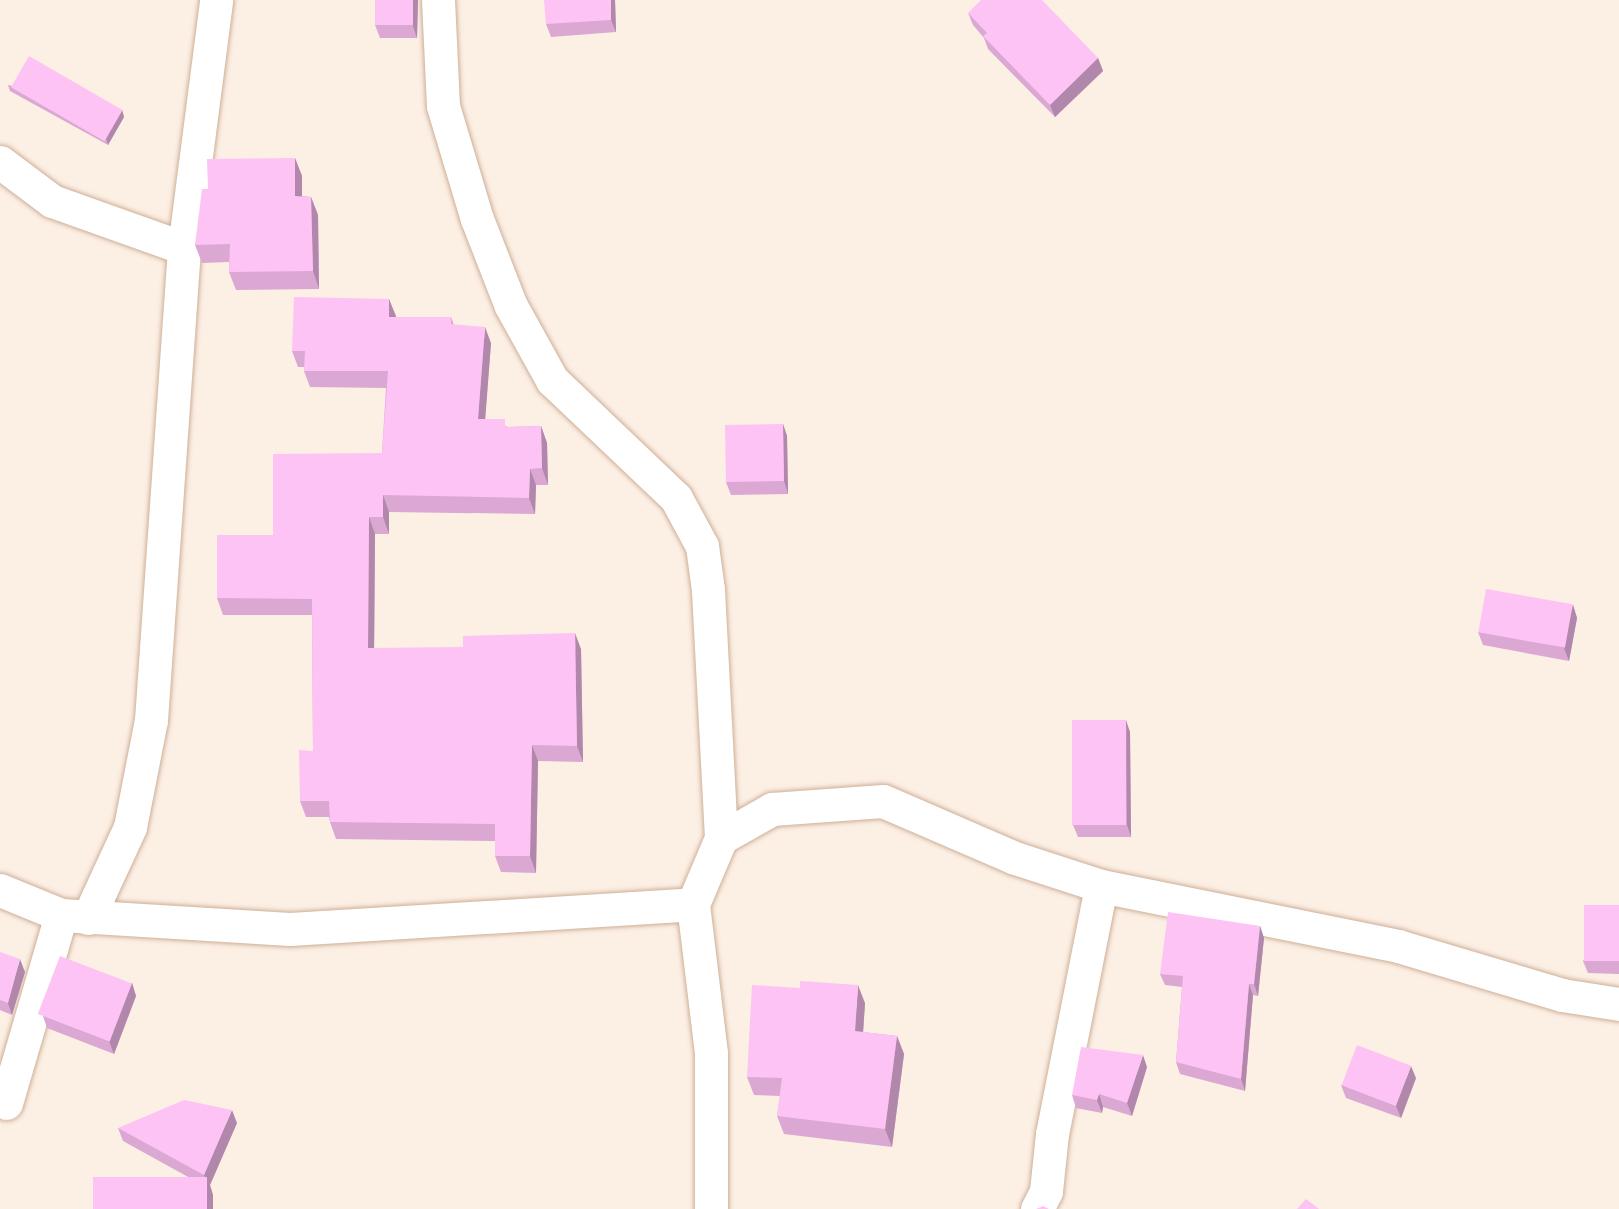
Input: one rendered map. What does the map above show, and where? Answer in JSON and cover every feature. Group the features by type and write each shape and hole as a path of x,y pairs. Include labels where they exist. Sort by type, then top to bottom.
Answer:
{"street":[{"path":"6,1103 74,917 130,827 151,720 184,248 216,0"},
{"path":"438,0 443,106 477,219 511,306 552,380 676,498 702,546 708,590 721,838 693,904 711,1053 711,1209"},
{"path":"0,162 52,201 184,248"},
{"path":"721,838 772,809 883,801 1015,858 1101,886 1398,946 1562,994 1619,1004"},
{"path":"1037,1209 1046,1191 1052,1134 1101,886"},
{"path":"0,890 74,917 290,929 693,904"}],"building":[{"path":"375,0 413,0 413,25 375,25"},
{"path":"544,0 611,0 611,20 546,24"},
{"path":"981,0 1042,0 1098,58 1050,105 983,36 987,33 968,13"},
{"path":"29,56 123,110 105,141 11,87"},
{"path":"295,158 295,196 311,197 313,271 229,272 230,244 195,245 202,189 208,189 207,159"},
{"path":"294,297 389,299 389,317 451,317 451,324 485,327 478,419 505,419 505,427 541,426 542,468 530,469 529,498 383,495 383,517 369,517 368,648 463,647 463,636 575,633 577,746 532,745 530,856 495,856 495,824 330,822 329,801 300,801 299,750 313,751 312,599 217,598 217,535 273,535 273,454 382,453 388,371 304,371 305,351 292,351"},
{"path":"783,424 784,481 726,482 725,425"},
{"path":"1486,589 1573,604 1565,648 1478,632"},
{"path":"1072,720 1126,720 1126,825 1072,825"},
{"path":"1584,905 1619,905 1619,961 1584,961"},
{"path":"1168,912 1260,926 1254,984 1249,984 1241,1079 1176,1062 1183,976 1160,974"},
{"path":"0,952 20,959 8,1003 0,1000"},
{"path":"60,956 132,984 110,1041 38,1014"},
{"path":"800,981 858,985 855,1031 897,1036 885,1129 777,1116 782,1078 747,1077 752,985 800,988"},
{"path":"1357,1045 1411,1066 1396,1106 1342,1085"},
{"path":"1081,1047 1143,1055 1127,1103 1099,1094 1097,1100 1072,1095"},
{"path":"184,1100 232,1110 204,1175 118,1128"},
{"path":"93,1177 207,1177 207,1209 93,1209"},
{"path":"1306,1199 1319,1209 1297,1209"}]}
